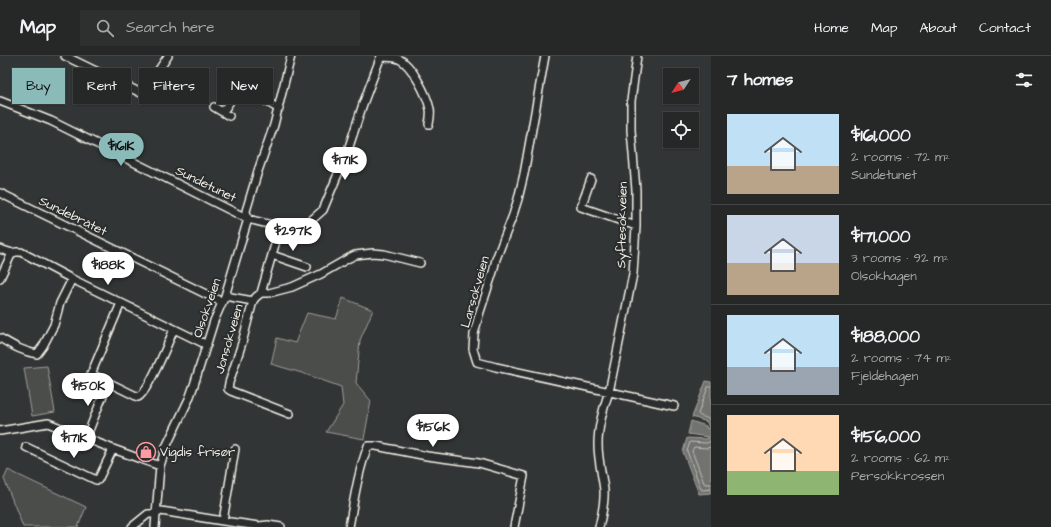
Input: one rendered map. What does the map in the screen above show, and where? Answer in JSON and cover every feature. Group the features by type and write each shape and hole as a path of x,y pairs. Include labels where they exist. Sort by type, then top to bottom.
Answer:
{"street":[{"path":"66,56 143,94 168,56"},
{"name":"Olsokveien","path":"155,527 160,466 166,447 192,392 223,299 248,219 246,211 279,109 291,56"},
{"path":"381,56 399,59 407,64 415,75 429,104 431,111 429,124"},
{"name":"Sundetunet","path":"0,101 51,121 248,219 280,227 300,230 323,210 348,150 381,56"},
{"name":"Larsokveien","path":"545,56 524,174 513,215 496,259 474,334 473,349 477,362 674,406"},
{"name":"Syftesokveien","path":"599,527 604,508 604,491 599,461 598,436 602,410 609,392 633,274 636,226 636,190 631,130 631,101 637,56"},
{"path":"214,107 226,114 240,86 279,109"},
{"path":"591,179 581,207 636,226"},
{"name":"Sundebråtet","path":"0,193 223,299"},
{"path":"261,294 280,227"},
{"path":"0,249 12,253 21,252 72,279 207,345"},
{"path":"0,278 12,253"},
{"name":"Jonsokveien","path":"290,414 231,392 228,389 253,301 256,297 261,294 292,287 321,274 349,258 356,256 373,253 384,254 420,263"},
{"path":"272,255 307,267"},
{"path":"0,338 28,353 37,354 44,346 54,325 60,303 72,279"},
{"name":"Jonsokveien","path":"223,299 253,301"},
{"path":"121,303 91,374 108,383 138,397 140,396 144,392 159,363 174,329"},
{"path":"86,438 108,383"},
{"path":"0,431 47,423 160,466"},
{"path":"349,527 363,459 368,446 376,446 427,456 479,463 524,476 514,527"},
{"path":"26,447 93,480 98,480 113,449"},
{"path":"223,521 235,449"},
{"path":"132,527 148,514 156,514 161,511 259,526 268,525 281,527"}],"shaded area":[{"path":"343,298 373,310 360,340 356,383 371,401 364,439 326,432 343,405 341,387 271,364 277,338 295,343 307,313 336,319"},
{"path":"47,366 55,412 32,416 24,368"},
{"path":"8,470 86,507 78,527 23,527 4,479"}],"water":[{"path":"706,381 711,382 711,493 699,494 683,452 687,438 708,439 708,437 688,434 691,421 706,426 707,429 709,428 707,422 692,417"}],"place":[{"name":"Vigdis frisør","path":"146,452"}]}
